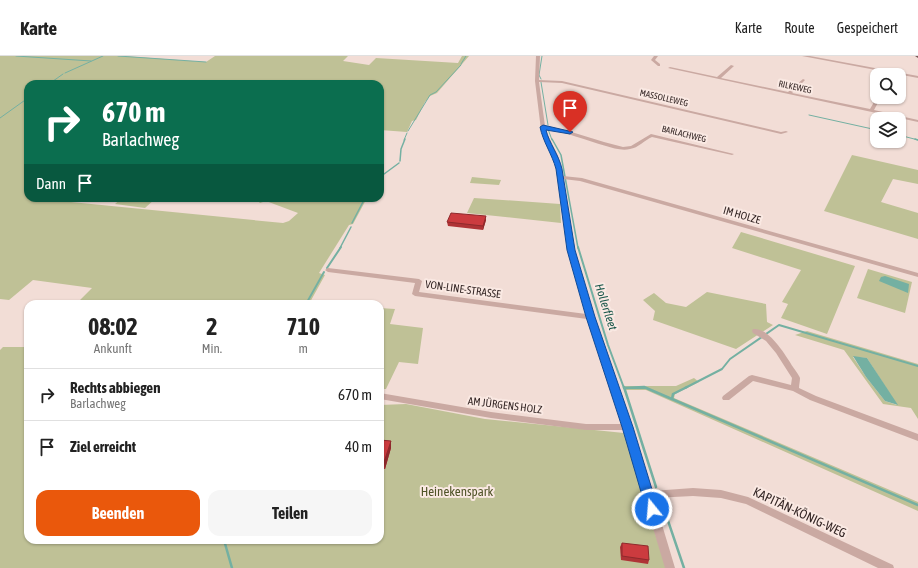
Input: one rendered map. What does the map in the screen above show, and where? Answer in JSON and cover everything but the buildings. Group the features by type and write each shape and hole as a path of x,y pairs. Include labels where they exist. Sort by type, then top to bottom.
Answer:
{"street":[{"path":"538,56 536,81 543,127 545,136 565,177 571,250 590,317 628,427 647,495 670,568"},
{"path":"656,56 653,60 659,65"},
{"path":"804,56 918,77"},
{"path":"718,78 732,66"},
{"name":"RILKEWEG","path":"670,68 918,121"},
{"path":"789,93 803,80"},
{"name":"MASSOLLEWEG","path":"536,81 562,82 781,133 786,132"},
{"path":"870,111 874,104"},
{"name":"BARLACHWEG","path":"543,127 556,128 620,148 631,147 651,135 732,154"},
{"name":"IM HOLZE","path":"565,177 918,275"},
{"name":"VON-LINE-STRASSE","path":"328,270 420,281 415,294 590,317"},
{"path":"756,331 765,334 796,378 795,389"},
{"path":"726,398 752,378 795,389 812,398 918,438"},
{"name":"AM JÜRGENS HOLZ","path":"384,397 499,416 586,427 628,427"},
{"name":"KAPITÄN-KÖNIG-WEG","path":"647,495 693,492 721,494 748,501 889,568"}],"green space":[{"path":"0,56 123,56 206,62 215,56 348,56 343,61 369,65 376,58 458,63 462,56 469,56 437,93 430,96 425,102 416,120 412,121 407,132 384,130 384,80 24,80 24,202 71,202 283,223 289,221 298,213 269,202 365,202 353,224 349,225 319,273 325,275 311,300 80,300 92,288 33,280 9,300 0,299"},
{"path":"852,155 918,170 918,184 893,179 881,202 918,213 918,239 824,211"},
{"path":"472,177 501,180 499,185 470,183"},
{"path":"474,198 560,204 561,223 467,213"},
{"path":"117,202 152,202 145,208 115,204"},
{"path":"741,232 855,266 827,334 781,318 788,304 782,302 801,270 732,248"},
{"path":"868,269 912,282 905,313 857,298"},
{"path":"707,292 766,304 767,322 773,325 736,349 653,320 655,311 643,300 654,293 666,303 686,307"},
{"path":"384,308 395,309 390,324 423,328 418,364 399,362 386,389 384,389"},
{"path":"807,331 918,364 918,419 911,408 883,404 844,350 795,335","holes":["853,357 867,358 897,405 885,401 866,377"]},
{"name":"Heinekenspark","path":"3,347 24,347 24,544 384,544 384,405 406,404 485,419 624,433 666,568 0,568 0,350"},
{"path":"694,378 699,382 675,394 674,398 918,502 918,511 646,390 626,390 624,386 676,386"}],"water":[{"path":"885,276 909,284 908,293 879,281 881,277"},
{"path":"853,356 867,358 898,405 885,401 866,377"}],"waterway":[{"path":"16,56 91,61"},
{"path":"65,73 103,56"},
{"path":"118,56 206,62"},
{"path":"461,64 466,56"},
{"name":"Hollerfleet","path":"541,79 539,75 542,56"},
{"path":"408,131 430,95 436,92 461,65"},
{"path":"55,80 63,74"},
{"name":"Hollerfleet","path":"541,82 548,125"},
{"path":"0,118 24,101"},
{"path":"809,115 870,128"},
{"name":"Hollerfleet","path":"548,129 552,140"},
{"path":"404,140 407,133"},
{"path":"906,137 918,140 915,139"},
{"path":"400,161 401,149 405,139"},
{"name":"Hollerfleet","path":"552,139 561,155 578,248"},
{"path":"384,174 399,163"},
{"path":"352,223 363,202"},
{"path":"340,248 351,227"},
{"path":"327,268 341,247"},
{"name":"Hollerfleet","path":"578,247 608,345 624,388"},
{"path":"308,300 324,272"},
{"path":"685,388 722,369 730,359 779,325 918,366"},
{"path":"624,388 644,387 918,505"},
{"name":"Hollerfleet","path":"624,388 656,487"},
{"path":"625,388 646,388"},
{"path":"672,399 673,394 685,388"},
{"name":"Hollerfleet","path":"662,503 684,568"},
{"path":"225,544 232,568"}],"route":[{"path":"570,132 556,128 543,127 548,144 556,156 562,184 571,250 590,317 628,427 652,509"}]}
